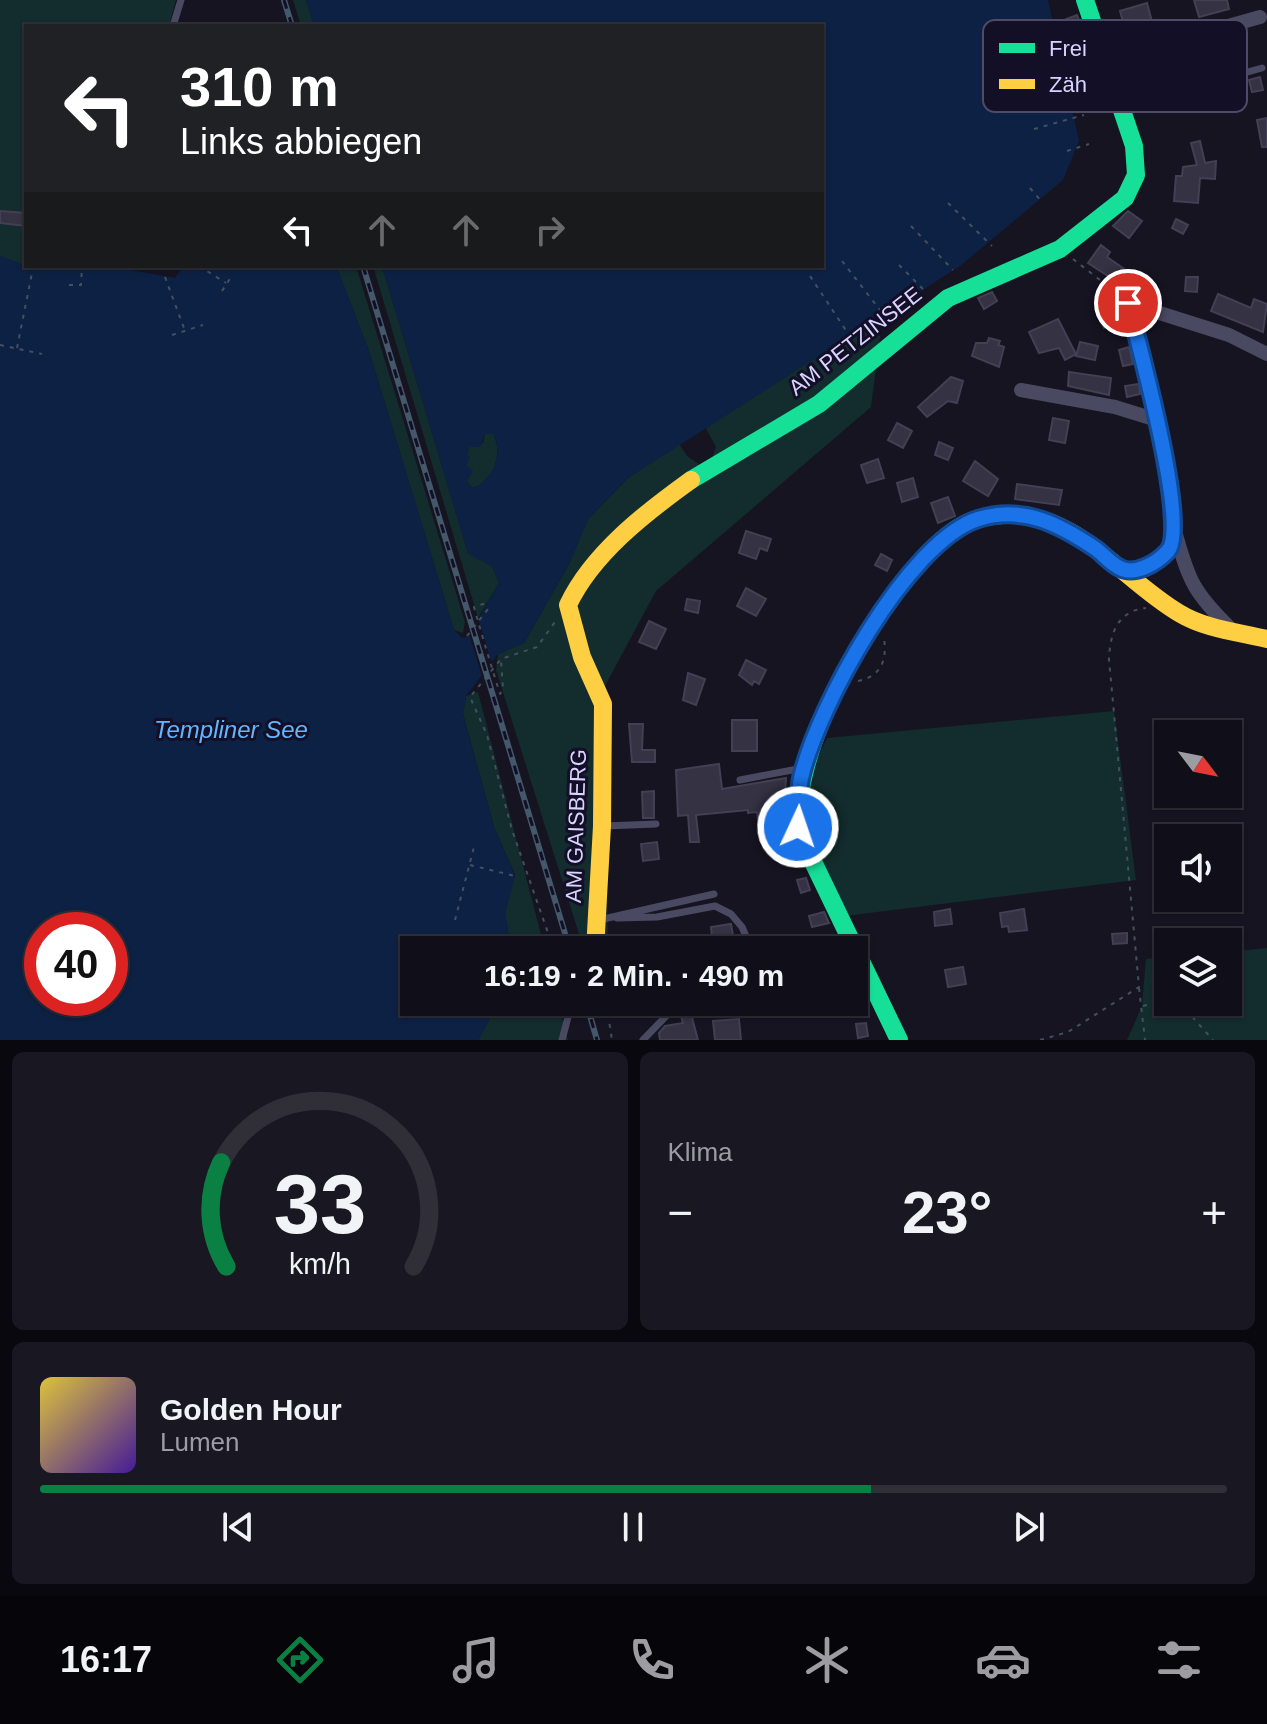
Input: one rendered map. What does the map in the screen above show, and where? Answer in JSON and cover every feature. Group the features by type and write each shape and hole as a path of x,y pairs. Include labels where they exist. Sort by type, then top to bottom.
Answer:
{"street":[{"name":"AM PETZINSEE","path":"1085,0 1091,20"},
{"path":"1247,21 1260,17"},
{"name":"AM PETZINSEE","path":"568,605 581,578 599,558 688,482 819,404 948,298 1060,249 1115,207 1133,188 1137,162 1122,112"},
{"path":"1128,303 1229,335 1267,354"},
{"path":"1128,303 1157,420 1175,531 1188,579 1201,599 1232,630"},
{"path":"1021,390 1115,407 1157,420"},
{"path":"849,936 798,827 805,768 820,723 843,675 876,623 926,554 958,528 978,519 1008,513 1034,515 1071,533 1184,616 1267,639"},
{"path":"1121,569 1141,569 1154,563 1170,549 1175,531"},
{"name":"AM GAISBERG","path":"568,605 582,657 603,704 602,826 596,936"},
{"path":"868,984 899,1040"}],"lane":[{"path":"174,24 181,0"},
{"path":"1247,72 1262,68"},
{"path":"740,780 805,768"},
{"path":"602,826 656,824"},
{"path":"617,918 714,894"},
{"path":"597,920 657,917 715,906 736,920 745,936"},
{"path":"562,1040 568,1016"},
{"path":"643,1040 666,1016"}],"path":[{"path":"1034,129 1084,115"},
{"path":"1067,151 1089,144"},
{"path":"1030,188 1042,202"},
{"path":"948,203 992,246"},
{"path":"911,226 953,270"},
{"path":"1060,249 1128,303"},
{"path":"842,261 883,314"},
{"path":"899,265 923,289"},
{"path":"17,348 33,268"},
{"path":"69,285 81,285 82,268"},
{"path":"202,268 226,283"},
{"path":"810,276 849,335"},
{"path":"165,277 185,331"},
{"path":"222,291 231,277"},
{"path":"172,335 203,325"},
{"path":"0,345 42,354"},
{"path":"467,636 488,609 483,604 474,607 477,618 497,683 502,693 501,659"},
{"path":"549,936 512,830 487,735 470,697 501,659 537,647 568,605"},
{"path":"1145,1040 1109,659 1110,637 1115,625 1125,615 1148,608"},
{"path":"843,675 857,681 875,674 881,667 886,655 882,628 876,623"},
{"path":"455,920 474,847"},
{"path":"470,865 515,876"},
{"path":"1040,1040 1068,1032 1139,987"},
{"path":"1142,1006 1154,1003"},
{"path":"609,1016 612,1040"},
{"path":"1192,1016 1213,1040"}],"green space":[{"path":"0,0 176,0 170,24 24,24 24,265 0,256"},
{"path":"293,0 306,0 313,24 300,24"},
{"path":"337,268 357,268 465,622 463,633 454,630 369,351"},
{"path":"374,268 383,268 468,553 492,566 499,583 478,618"},
{"path":"883,314 871,407 656,591 605,686 608,936 580,936 496,670 498,654 524,643 569,564 588,519 628,478 678,442 687,456 700,465 713,456 716,447 705,427"},
{"path":"485,434 493,434 497,458 486,480 472,488 467,482 466,462 470,458 467,455 469,447 483,443"},
{"path":"478,692 541,936 509,936 505,912 515,875 494,827 463,714 466,696"},
{"path":"1114,711 1136,880 845,916 804,821 811,771 827,738"},
{"path":"1267,948 1267,1040 1127,1040 1142,1006 1146,959 1154,958 1154,1016 1242,1016 1242,951"},
{"path":"491,1016 562,1016 568,1040 478,1040"}],"water":[{"name":"Templiner See","path":"306,0 1048,0 1052,20 983,20 983,112 1073,112 1079,141 1063,180 960,266 628,478 588,519 569,564 524,643 498,654 466,696 463,715 494,827 515,876 505,912 509,936 400,936 400,1016 491,1016 478,1040 0,1040 0,256 24,265 24,268 121,268 175,278 182,268 337,268 369,351 454,630 462,638 468,637 499,583 492,566 468,554 383,268 824,268 824,24 313,24","holes":["485,434 493,434 497,458 491,473 472,488 467,482 473,470 466,466 470,458 467,455 469,447 480,447"]}],"pier":[{"path":"478,618 493,667 483,680 468,630"}],"building":[{"path":"1194,0 1227,0 1229,9 1199,17"},
{"path":"1147,3 1152,20 1122,20 1120,11"},
{"path":"1260,77 1263,90 1252,92 1249,80"},
{"path":"1267,118 1267,147 1262,147 1257,120"},
{"path":"1200,141 1205,163 1216,161 1215,179 1200,178 1198,203 1174,201 1176,176 1182,176 1183,167 1197,165 1191,143"},
{"path":"0,211 24,213 24,226 0,223"},
{"path":"1128,211 1142,221 1129,238 1113,226"},
{"path":"1176,219 1188,225 1183,234 1172,228"},
{"path":"1101,245 1110,252 1107,257 1133,275 1125,287 1088,263"},
{"path":"1186,277 1198,277 1197,292 1185,291"},
{"path":"992,292 997,301 984,309 978,298"},
{"path":"1218,294 1251,308 1254,299 1267,304 1263,332 1211,311"},
{"path":"1111,307 1118,322 1104,328 1097,314"},
{"path":"1058,319 1076,354 1065,360 1059,348 1039,353 1029,332"},
{"path":"989,338 1000,341 998,345 1004,347 999,367 972,356 976,343 987,343"},
{"path":"1080,342 1098,346 1095,360 1076,356"},
{"path":"1129,347 1133,364 1123,366 1119,350"},
{"path":"1069,372 1111,378 1109,395 1068,386"},
{"path":"951,377 963,381 957,403 948,401 927,417 918,407"},
{"path":"1139,384 1140,394 1127,397 1125,386"},
{"path":"1053,418 1069,421 1065,443 1049,440"},
{"path":"897,423 912,431 903,448 888,440"},
{"path":"939,442 953,448 948,460 935,455"},
{"path":"878,459 884,478 867,483 861,465"},
{"path":"975,461 998,479 988,496 963,481"},
{"path":"913,478 918,497 902,502 897,483"},
{"path":"1017,484 1062,490 1059,505 1015,499"},
{"path":"948,497 955,516 938,523 931,503"},
{"path":"746,531 771,539 767,551 760,548 756,559 739,553"},
{"path":"881,554 892,560 887,571 875,565"},
{"path":"746,588 766,599 756,616 737,606"},
{"path":"687,599 700,601 698,613 685,610"},
{"path":"649,621 666,629 656,649 639,642"},
{"path":"746,660 766,670 759,684 754,681 752,685 739,675"},
{"path":"688,673 705,679 696,705 683,700"},
{"path":"732,720 757,720 757,751 732,751"},
{"path":"629,724 643,724 642,750 655,750 655,762 632,762"},
{"path":"719,764 722,789 786,778 784,809 773,808 776,834 760,836 757,812 748,813 748,810 696,815 699,842 690,842 688,815 678,816 676,770"},
{"path":"654,791 654,818 643,818 642,792"},
{"path":"657,842 659,859 643,861 641,844"},
{"path":"806,878 810,890 801,893 797,880"},
{"path":"950,909 952,924 935,926 934,912"},
{"path":"1024,909 1027,930 1009,932 1008,926 1002,927 1000,913"},
{"path":"824,912 829,923 812,927 809,916"},
{"path":"731,924 733,936 712,936 711,927"},
{"path":"1127,933 1127,943 1113,944 1112,934"},
{"path":"963,967 966,984 948,987 945,970"},
{"path":"681,1016 692,1016 698,1040 660,1040 659,1033 665,1026 683,1023"},
{"path":"739,1019 741,1040 715,1040 713,1021"},
{"path":"866,1023 868,1036 858,1038 856,1024"}],"railway":[{"path":"284,0 291,24"},
{"path":"364,268 566,936"},
{"path":"590,1016 597,1040"}],"traffic: fast":[{"path":"1085,0 1092,20"},
{"path":"691,480 819,404 948,298 1060,249 1125,198 1136,175 1134,146 1123,112"},
{"path":"899,1040 803,841 799,807 806,765 846,669 904,580 934,547 961,526 981,518 1002,515"}],"traffic: slow":[{"path":"596,936 602,826 603,704 582,657 568,605 578,586 605,552 638,521 691,480"},
{"path":"1002,515 1028,516 1053,523 1096,549 1179,613 1211,626 1267,639"}],"route":[{"path":"798,827 801,779 820,723 843,675 892,599 926,554 958,528 978,519 1008,513 1034,515 1071,533 1121,569 1141,569 1154,563 1170,549 1175,531 1157,420 1128,303"}]}
